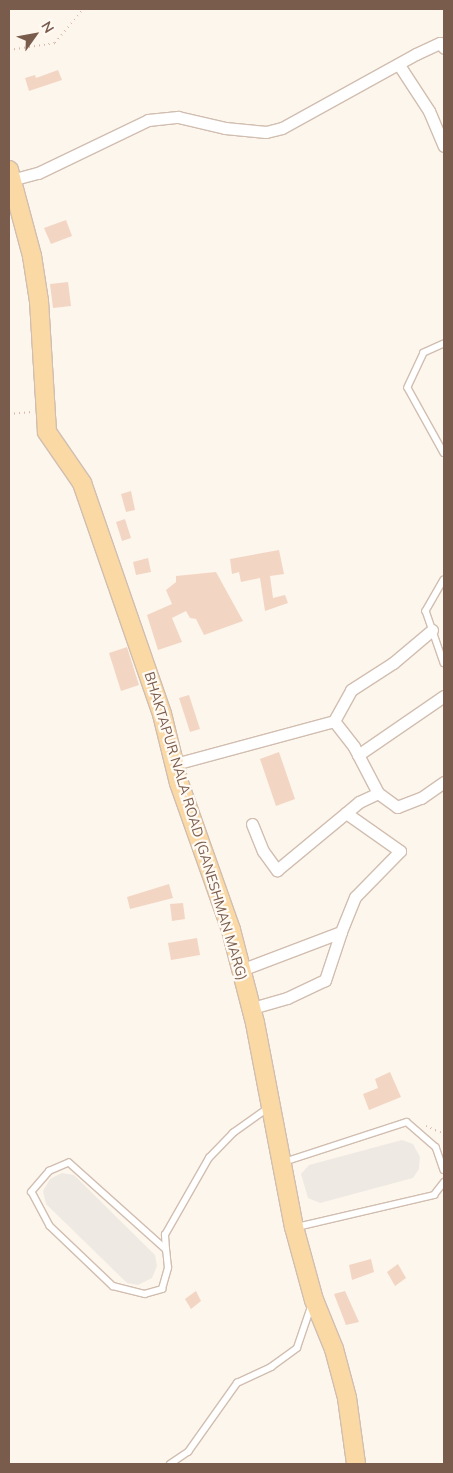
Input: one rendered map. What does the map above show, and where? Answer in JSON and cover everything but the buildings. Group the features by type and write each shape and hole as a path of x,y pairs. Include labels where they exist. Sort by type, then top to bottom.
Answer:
{"main road":[{"name":"BHAKTAPUR NALA ROAD (GANESHMAN MARG)","path":"10,175 32,256 37,292 47,432 82,483 162,714 241,970 272,1106 294,1227 314,1300 336,1357 347,1398 356,1464"}],"street":[{"path":"10,175 38,174 148,120 178,117 225,128 266,132 282,128 303,118 324,102 440,43 444,48"},
{"path":"399,65 429,111 444,146"},
{"path":"176,764 334,721 351,690 393,663 432,630"},
{"path":"358,755 444,696"},
{"path":"334,721 358,755 378,793 397,807 421,798 444,782"},
{"path":"252,824 263,851 277,870 358,802 378,793"},
{"path":"251,1008 287,998 325,980 355,897 400,851 346,813"},
{"path":"241,970 341,932"}],"lane":[{"path":"444,344 424,353 408,388 444,453"},
{"path":"444,580 426,611 444,663"},
{"path":"166,1250 69,1163 50,1171 32,1192 50,1226 113,1286 145,1294 162,1289 168,1268 165,1235 209,1158 233,1133 272,1106"},
{"path":"282,1163 407,1122 436,1147 444,1170"},
{"path":"294,1227 434,1195 444,1182"},
{"path":"170,1464 188,1452 237,1383 271,1368 297,1348 314,1300"}],"path":[{"path":"9,50 55,43 83,9"},
{"path":"9,414 44,411"}],"shaded area":[{"path":"402,1140 413,1144 420,1157 419,1169 413,1178 320,1203 308,1198 301,1174 309,1165"},
{"path":"62,1173 74,1175 155,1255 157,1266 152,1278 138,1285 127,1283 46,1204 43,1191 50,1179"}]}
